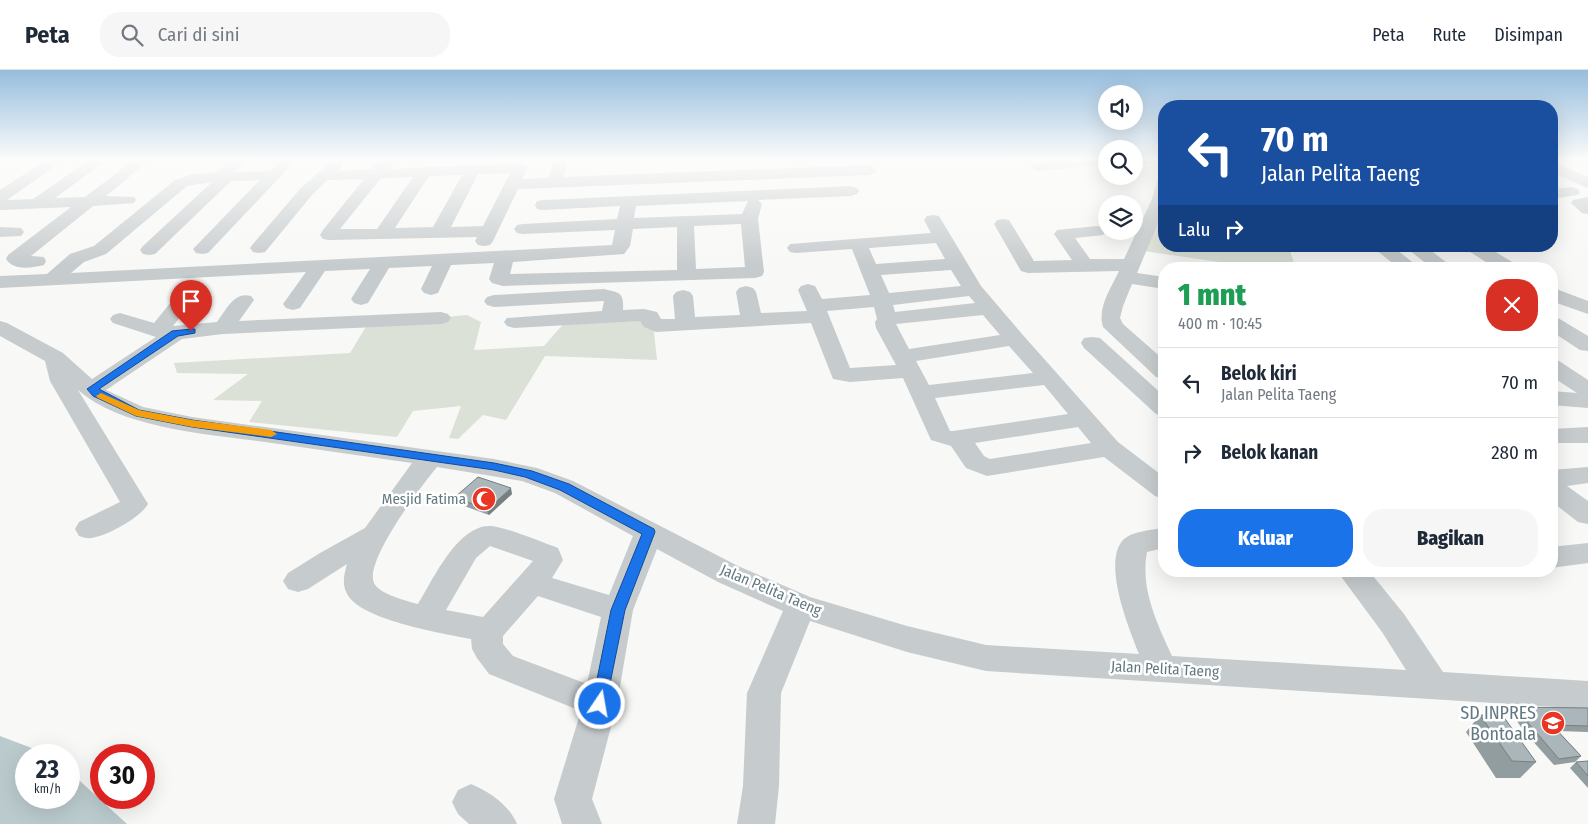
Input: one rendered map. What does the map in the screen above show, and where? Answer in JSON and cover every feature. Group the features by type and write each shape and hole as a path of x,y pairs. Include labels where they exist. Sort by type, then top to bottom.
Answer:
{"street":[{"path":"10,228 51,194"},
{"path":"37,261 18,262 16,259 100,194"},
{"path":"54,278 77,258 100,250 167,194"},
{"path":"149,250 209,194"},
{"path":"202,249 256,194"},
{"path":"259,248 304,194"},
{"path":"360,194 338,220 329,235 438,232 486,236 508,194"},
{"path":"382,234 409,194"},
{"path":"438,232 459,194"},
{"path":"543,206 791,194"},
{"path":"752,321 754,283 750,219 757,196"},
{"path":"0,205 128,200"},
{"path":"0,282 319,267 616,250 621,246 629,201"},
{"path":"1588,202 1579,203 1588,209"},
{"path":"1158,203 1113,306 1110,318 1113,327 1158,367"},
{"path":"523,229 624,223 750,219"},
{"path":"685,221 687,275"},
{"path":"1003,224 1031,272 1084,265 1129,271 1158,281"},
{"path":"546,255 551,227"},
{"path":"796,248 858,243 938,228 956,264 974,290 1014,339 1050,378 1109,448 1158,485"},
{"path":"1084,265 1063,234 1097,230"},
{"path":"858,243 884,310 886,328 906,364 940,435 948,439 958,438 1083,419"},
{"path":"1388,252 1402,262"},
{"path":"1422,252 1436,262"},
{"path":"1483,252 1499,262"},
{"path":"505,257 499,278 503,280 687,275 754,283"},
{"path":"431,289 444,260"},
{"path":"361,299 383,263"},
{"path":"868,270 956,264"},
{"path":"293,304 319,267"},
{"path":"884,310 974,290"},
{"path":"92,389 167,332 187,295"},
{"path":"494,301 612,296 614,300 612,317"},
{"path":"683,296 692,330"},
{"path":"1558,297 1588,308"},
{"path":"544,321 547,298"},
{"path":"223,328 244,300"},
{"path":"514,322 646,315 650,316 651,323 654,326 692,330 752,321 814,304 884,310 988,308"},
{"path":"814,304 841,374 850,375 906,364 1014,339"},
{"path":"120,319 167,332 440,318"},
{"path":"1558,326 1588,345"},
{"name":"Jalan Pelita Taeng","path":"0,327 55,358 96,394 136,413 192,424 494,466 528,474 564,487 728,574 801,606 907,639 986,658 1588,695"},
{"path":"1092,343 1158,404"},
{"path":"55,358 61,381 135,504 127,511 89,529"},
{"path":"1558,371 1588,390"},
{"path":"921,394 1050,378"},
{"path":"1558,399 1588,401"},
{"path":"1558,436 1588,435"},
{"path":"958,438 975,462 987,468 1109,448"},
{"path":"430,458 381,522 356,578 359,587 376,602 395,609 488,631"},
{"path":"1558,478 1588,475"},
{"path":"1558,492 1588,515"},
{"path":"583,824 576,812 573,799 600,704 618,610 649,532"},
{"path":"298,581 375,534"},
{"path":"426,617 466,551 474,542 491,536 548,555 549,560 532,583 488,631 486,640 488,649 501,665 600,704"},
{"path":"1158,539 1142,542 1134,546 1129,568 1134,594 1146,632 1161,668"},
{"path":"1558,557 1588,553"},
{"path":"1357,577 1393,623 1433,685"},
{"path":"532,583 618,610"},
{"path":"756,824 761,786 764,693 801,606"}],"shaded area":[{"path":"1158,220 1158,252 1290,252 1294,262 1219,262 1144,251"},
{"path":"652,314 657,360 545,356 506,420 483,415 458,439 449,438 461,406 413,411 397,437 249,422 262,401 213,400 248,374 177,373 174,363 350,353 367,325 467,315 481,322 474,350 544,346 566,321"},
{"path":"0,736 21,744 15,744 15,809 80,809 80,781 90,790 90,809 111,809 127,824 0,824"}],"building":[{"name":"Mesjid Fatima","path":"478,477 511,488 487,510 455,497"},
{"path":"1516,707 1588,708 1588,726 1552,725 1581,756 1559,759"},
{"path":"1480,715 1503,716 1536,762 1512,761"},
{"path":"1588,761 1588,776 1576,762"}],"slow traffic":[{"path":"101,396 136,413 192,424 271,434"}],"place":[{"name":"Mesjid Fatima","path":"484,499"},
{"name":"SD INPRES Bontoala","path":"1553,723"}],"route":[{"path":"191,331 176,333 92,389 96,394 136,413 192,424 268,433 374,450 494,466 528,474 564,487 615,512 649,532 618,610 600,704"}]}
